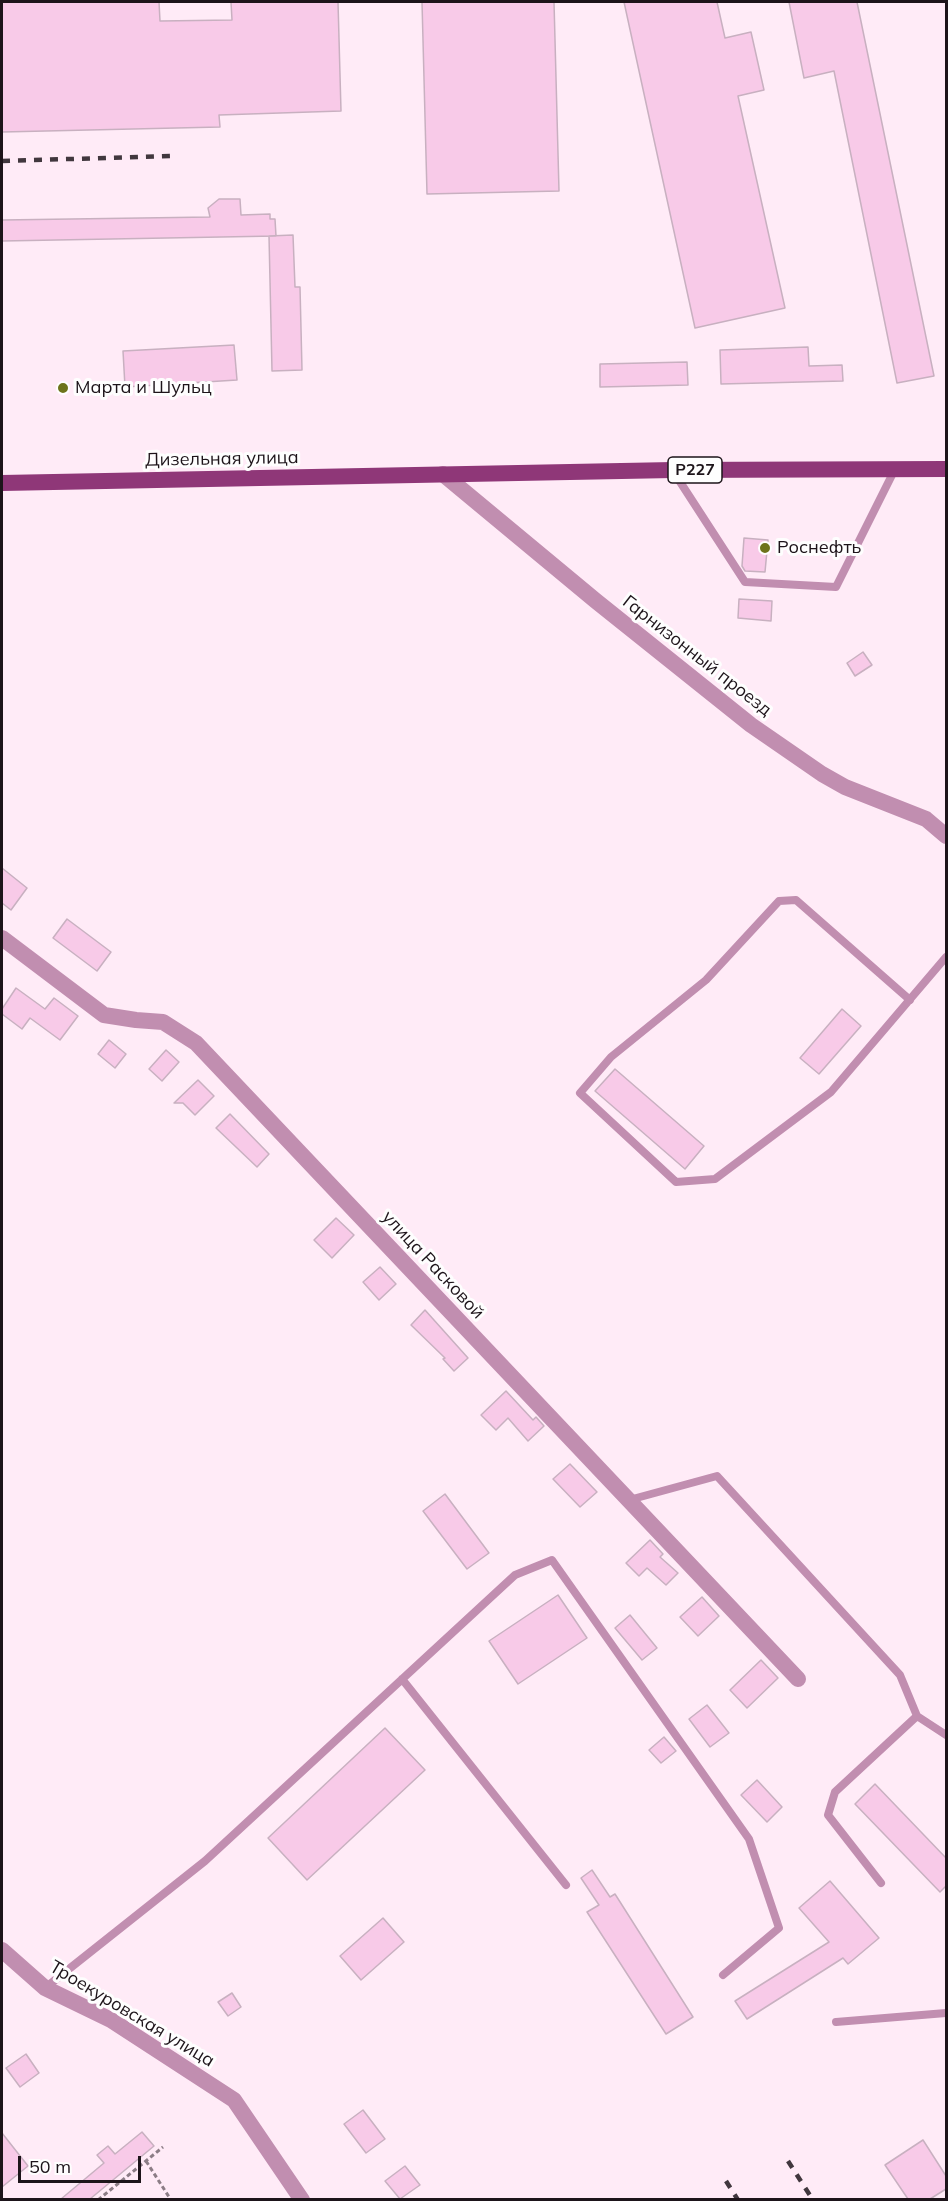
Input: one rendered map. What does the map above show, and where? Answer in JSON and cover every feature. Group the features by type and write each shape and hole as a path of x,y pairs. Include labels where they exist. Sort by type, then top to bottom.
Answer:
{"main road":[{"name":"Р227","path":"443,474 946,468"},
{"name":"Дизельная улица","path":"2,483 443,474"}],"street":[{"name":"Гарнизонный проезд","path":"443,474 596,602 751,725 822,774 845,787 926,819 946,836"},
{"name":"улица Расковой","path":"2,938 104,1015 163,1022 196,1043 798,1679"},
{"name":"Троекуровская улица","path":"2,1950 45,1988 111,2020 234,2100 302,2199"}],"lane":[{"path":"673,470 746,582 836,587 895,468"},
{"path":"910,1000 796,900 779,901 706,980 611,1057 580,1093 676,1182 715,1179 831,1092 910,1000 946,957"},
{"path":"629,1500 717,1476 900,1675 917,1716 946,1735"},
{"path":"45,1988 206,1861 515,1575 552,1560 749,1839 779,1928 723,1975"},
{"path":"402,1679 566,1885"},
{"path":"881,1882 828,1815 835,1792 917,1716"},
{"path":"836,2022 946,2013"}],"path":[{"path":"98,2199 163,2147"},
{"path":"146,2161 171,2199"}],"building":[{"path":"2,2 159,2 160,21 232,20 231,2 338,2 341,111 219,115 220,127 2,132"},
{"path":"422,2 554,2 559,191 427,194"},
{"path":"624,2 717,2 725,38 751,32 764,90 738,96 785,308 695,328"},
{"path":"789,2 857,2 934,376 897,383 834,71 804,78"},
{"path":"219,199 240,199 241,215 270,214 270,219 275,219 276,236 2,241 2,220 210,217 208,208"},
{"path":"293,235 295,287 300,287 302,370 272,371 269,236"},
{"path":"234,345 237,380 125,387 123,351"},
{"path":"808,347 809,366 842,365 843,381 721,384 720,350"},
{"path":"687,362 688,385 600,387 600,364"},
{"path":"744,538 768,540 765,572 745,571 742,566"},
{"path":"739,599 772,601 771,621 738,618"},
{"path":"863,652 872,665 855,676 847,663"},
{"path":"2,868 27,888 11,910 2,903"},
{"path":"67,919 111,952 97,971 53,938"},
{"path":"16,988 45,1009 54,998 78,1016 60,1040 30,1018 22,1029 2,1014 2,1009"},
{"path":"842,1009 861,1026 819,1074 800,1058"},
{"path":"109,1040 126,1054 115,1068 98,1054"},
{"path":"166,1050 179,1062 162,1081 149,1069"},
{"path":"615,1069 704,1146 685,1169 595,1091"},
{"path":"198,1080 214,1096 195,1115 183,1103 174,1103"},
{"path":"230,1114 269,1154 257,1167 216,1128"},
{"path":"336,1218 354,1235 332,1258 314,1240"},
{"path":"380,1267 396,1284 379,1300 363,1282"},
{"path":"425,1310 468,1358 454,1371 443,1359 445,1358 411,1325"},
{"path":"506,1391 533,1420 536,1417 544,1426 528,1441 508,1418 496,1430 481,1415"},
{"path":"570,1464 597,1492 580,1507 553,1479"},
{"path":"445,1494 489,1553 467,1569 423,1511"},
{"path":"650,1540 663,1554 660,1557 678,1573 666,1585 647,1568 639,1576 626,1563"},
{"path":"558,1595 587,1638 518,1684 489,1641"},
{"path":"702,1597 719,1616 698,1636 680,1617"},
{"path":"630,1615 657,1648 642,1660 615,1628"},
{"path":"761,1660 778,1678 747,1708 730,1690"},
{"path":"707,1705 729,1733 710,1747 689,1719"},
{"path":"385,1728 425,1770 307,1880 268,1838"},
{"path":"664,1737 676,1751 661,1763 649,1750"},
{"path":"757,1780 782,1807 767,1822 741,1795"},
{"path":"875,1784 946,1858 946,1886 940,1892 855,1804"},
{"path":"592,1870 610,1897 615,1894 693,2017 666,2034 587,1912 599,1905 581,1878"},
{"path":"830,1881 879,1938 848,1964 843,1958 747,2019 735,2001 829,1942 799,1908"},
{"path":"383,1918 404,1942 361,1980 340,1956"},
{"path":"232,1993 241,2007 228,2016 218,2002"},
{"path":"26,2054 39,2073 20,2087 6,2068"},
{"path":"363,2110 385,2139 366,2153 344,2124"},
{"path":"142,2132 154,2146 90,2199 61,2199 104,2163 97,2155 108,2146 115,2154"},
{"path":"2,2133 28,2166 2,2187"},
{"path":"923,2140 946,2176 946,2189 930,2199 908,2199 885,2165"},
{"path":"405,2166 420,2185 400,2199 385,2181"}],"railway":[{"path":"2,161 172,156"},
{"path":"788,2161 813,2200"},
{"path":"726,2181 738,2200"}],"place":[{"name":"Марта и Шульц","path":"63,388"},
{"name":"Роснефть","path":"765,548"}]}
